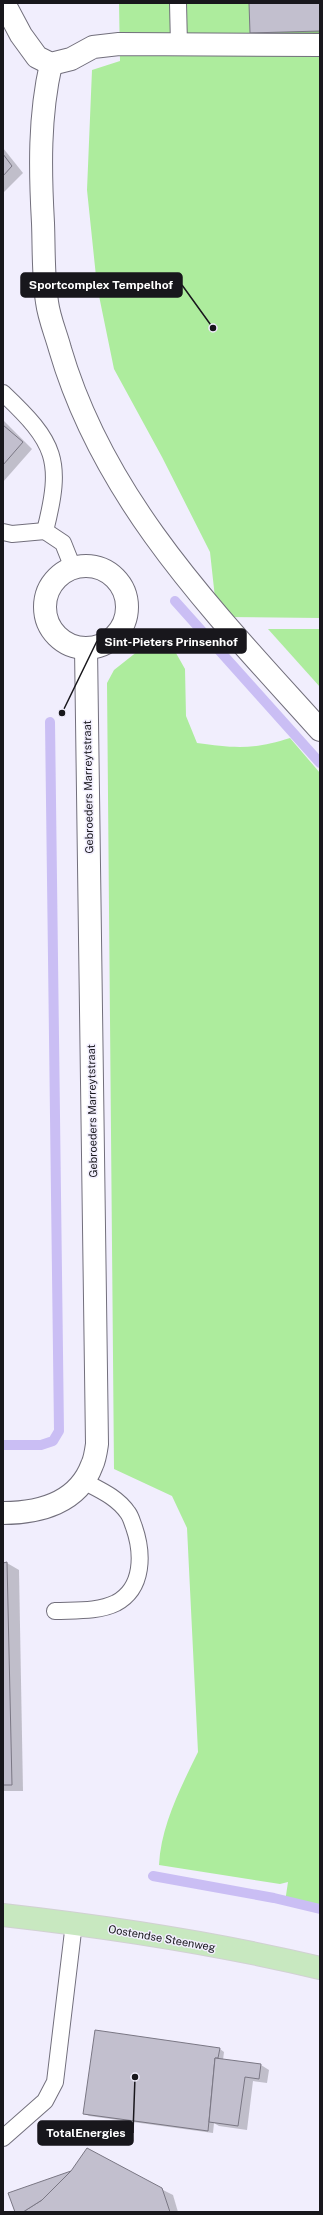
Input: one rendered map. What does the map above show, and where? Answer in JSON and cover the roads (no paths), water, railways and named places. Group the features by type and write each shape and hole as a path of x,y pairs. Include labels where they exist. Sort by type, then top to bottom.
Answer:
{"main road":[{"name":"Oostendse Steenweg","path":"3,1915 74,1923 166,1937 320,1968"}],"street":[{"path":"4,3 21,36 37,57 51,64 70,60 93,47 119,44 320,45"},
{"path":"51,64 44,96 41,154 47,302 70,382 109,465 151,532 196,591 320,730"},
{"path":"87,566 101,568 114,576 123,587 127,600 127,615 122,628 112,639 100,646 86,648 72,646 59,638 50,627 45,613 46,599 51,586 60,575 73,568 87,566"},
{"name":"Gebroeders Marreytstraat","path":"3,1513 25,1513 48,1508 68,1497 83,1481 92,1466 97,1444 86,648"}],"lane":[{"path":"178,3 179,45"},
{"path":"3,393 24,412 46,439 55,466 53,500 45,531"},
{"path":"3,532 12,534 45,531 62,543 73,568"},
{"path":"55,1611 98,1609 116,1603 130,1592 138,1576 138,1539 129,1514 113,1497 83,1481"},
{"path":"3,2138 46,2101 55,2082 74,1923"}],"waterway":[{"path":"175,601 320,763"},
{"path":"3,1445 41,1445 53,1441 59,1431 50,722"},
{"path":"153,1876 274,1898 320,1909"}],"place":[{"name":"Sportcomplex Tempelhof","path":"213,328"},
{"name":"Sint-Pieters Prinsenhof","path":"62,713"},
{"name":"TotalEnergies","path":"135,2077"}]}
